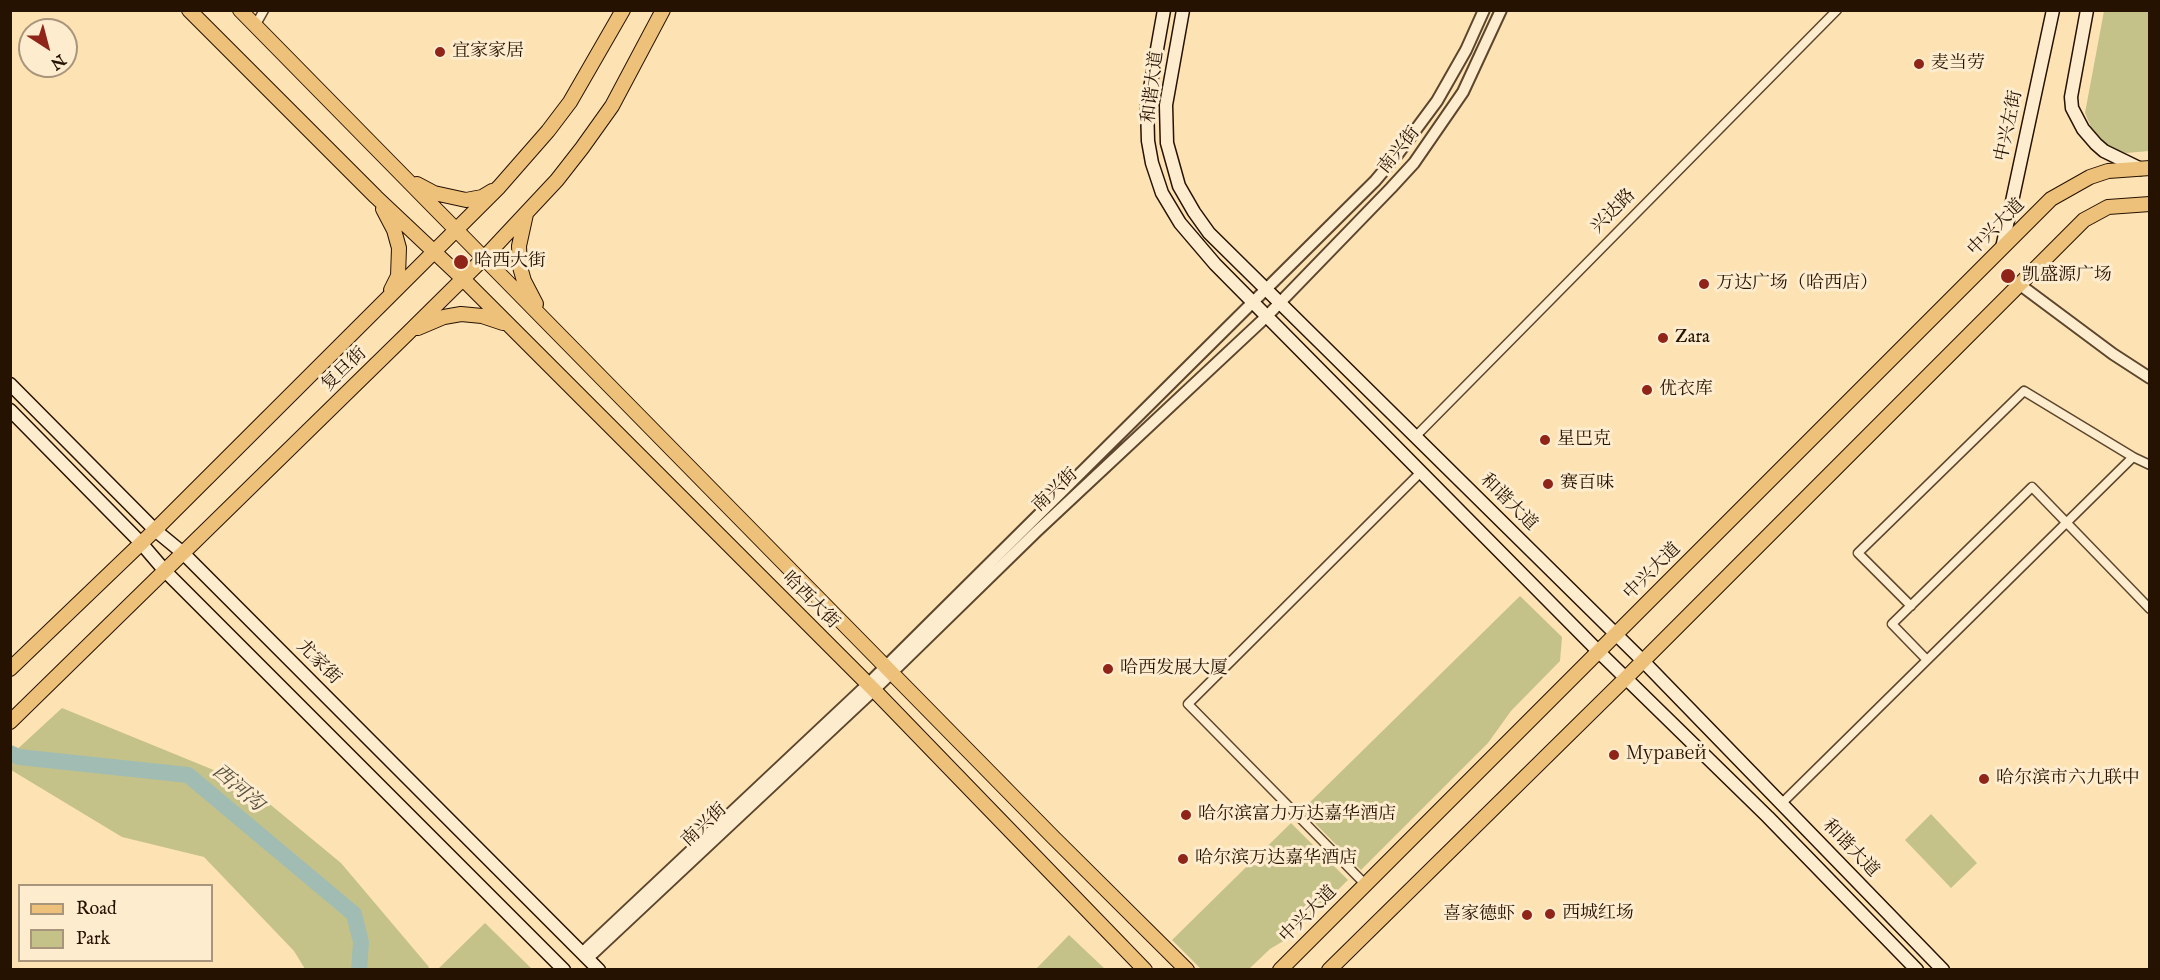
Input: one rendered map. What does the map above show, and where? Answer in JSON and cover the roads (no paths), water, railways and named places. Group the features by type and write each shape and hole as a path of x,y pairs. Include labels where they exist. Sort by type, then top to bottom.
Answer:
{"main road":[{"name":"哈西大街","path":"189,10 376,197 462,278 871,687 1145,969"},
{"name":"哈西大街","path":"240,10 888,669 1187,969"},
{"name":"复旦街","path":"11,668 155,530 384,299 499,187 570,102 623,10"},
{"name":"复旦街","path":"10,722 406,335 557,180 612,105 663,10"},
{"name":"和谐大道","path":"1164,10 1147,105 1148,141 1152,163 1162,193 1180,223 1252,302 1599,652 1768,817 1917,969"},
{"name":"和谐大道","path":"1183,10 1166,105 1167,142 1179,186 1209,233 1643,661 1943,969"},
{"name":"中兴左街","path":"2002,248 2053,10"},
{"path":"2087,10 2071,97 2072,108 2083,129 2104,151 2145,169"},
{"name":"中兴大道","path":"1280,969 2051,199 2091,177 2108,171 2145,169"},
{"path":"403,176 434,193 466,200 483,197 499,187"},
{"path":"376,197 394,230 399,248 398,276 384,299"},
{"path":"1329,969 1626,678 2084,220 2108,207 2150,204"},
{"path":"527,212 519,246 520,267 524,281 546,322"},
{"path":"406,335 426,323 461,314 482,316 507,324"},
{"name":"尤家街","path":"10,384 155,530 183,553 599,969"},
{"path":"10,410 141,543 165,571 564,969"}],"street":[{"path":"255,27 264,10"},
{"name":"南兴街","path":"585,956 871,687 1375,181 1437,101 1466,50 1484,10"},
{"name":"南兴街","path":"888,669 1267,316 1414,163 1463,92 1501,10"},
{"name":"兴达路","path":"1415,437 1837,10"},
{"path":"2019,284 2113,354 2150,378"},
{"path":"1911,606 1858,553 2024,391 2150,465"},
{"path":"1781,804 2133,457"},
{"path":"1365,884 1188,704 1421,472"},
{"path":"1927,660 1892,624 2032,487 2150,609"}],"waterway":[{"name":"西河沟","path":"10,753 19,757 188,775 354,914 361,942 359,970"}],"place":[{"name":"宜家家居","path":"440,52"},
{"name":"麦当劳","path":"1919,64"},
{"name":"哈西大街","path":"461,262"},
{"name":"凯盛源广场","path":"2008,276"},
{"name":"万达广场（哈西店）","path":"1704,284"},
{"name":"Zara","path":"1663,338"},
{"name":"优衣库","path":"1647,390"},
{"name":"星巴克","path":"1545,440"},
{"name":"赛百味","path":"1548,484"},
{"name":"哈西发展大厦","path":"1108,669"},
{"name":"Муравей","path":"1614,755"},
{"name":"哈尔滨市六九联中","path":"1984,779"},
{"name":"哈尔滨富力万达嘉华酒店","path":"1186,815"},
{"name":"哈尔滨万达嘉华酒店","path":"1183,859"},
{"name":"西城红场","path":"1550,914"},
{"name":"喜家德虾","path":"1527,915"}]}
